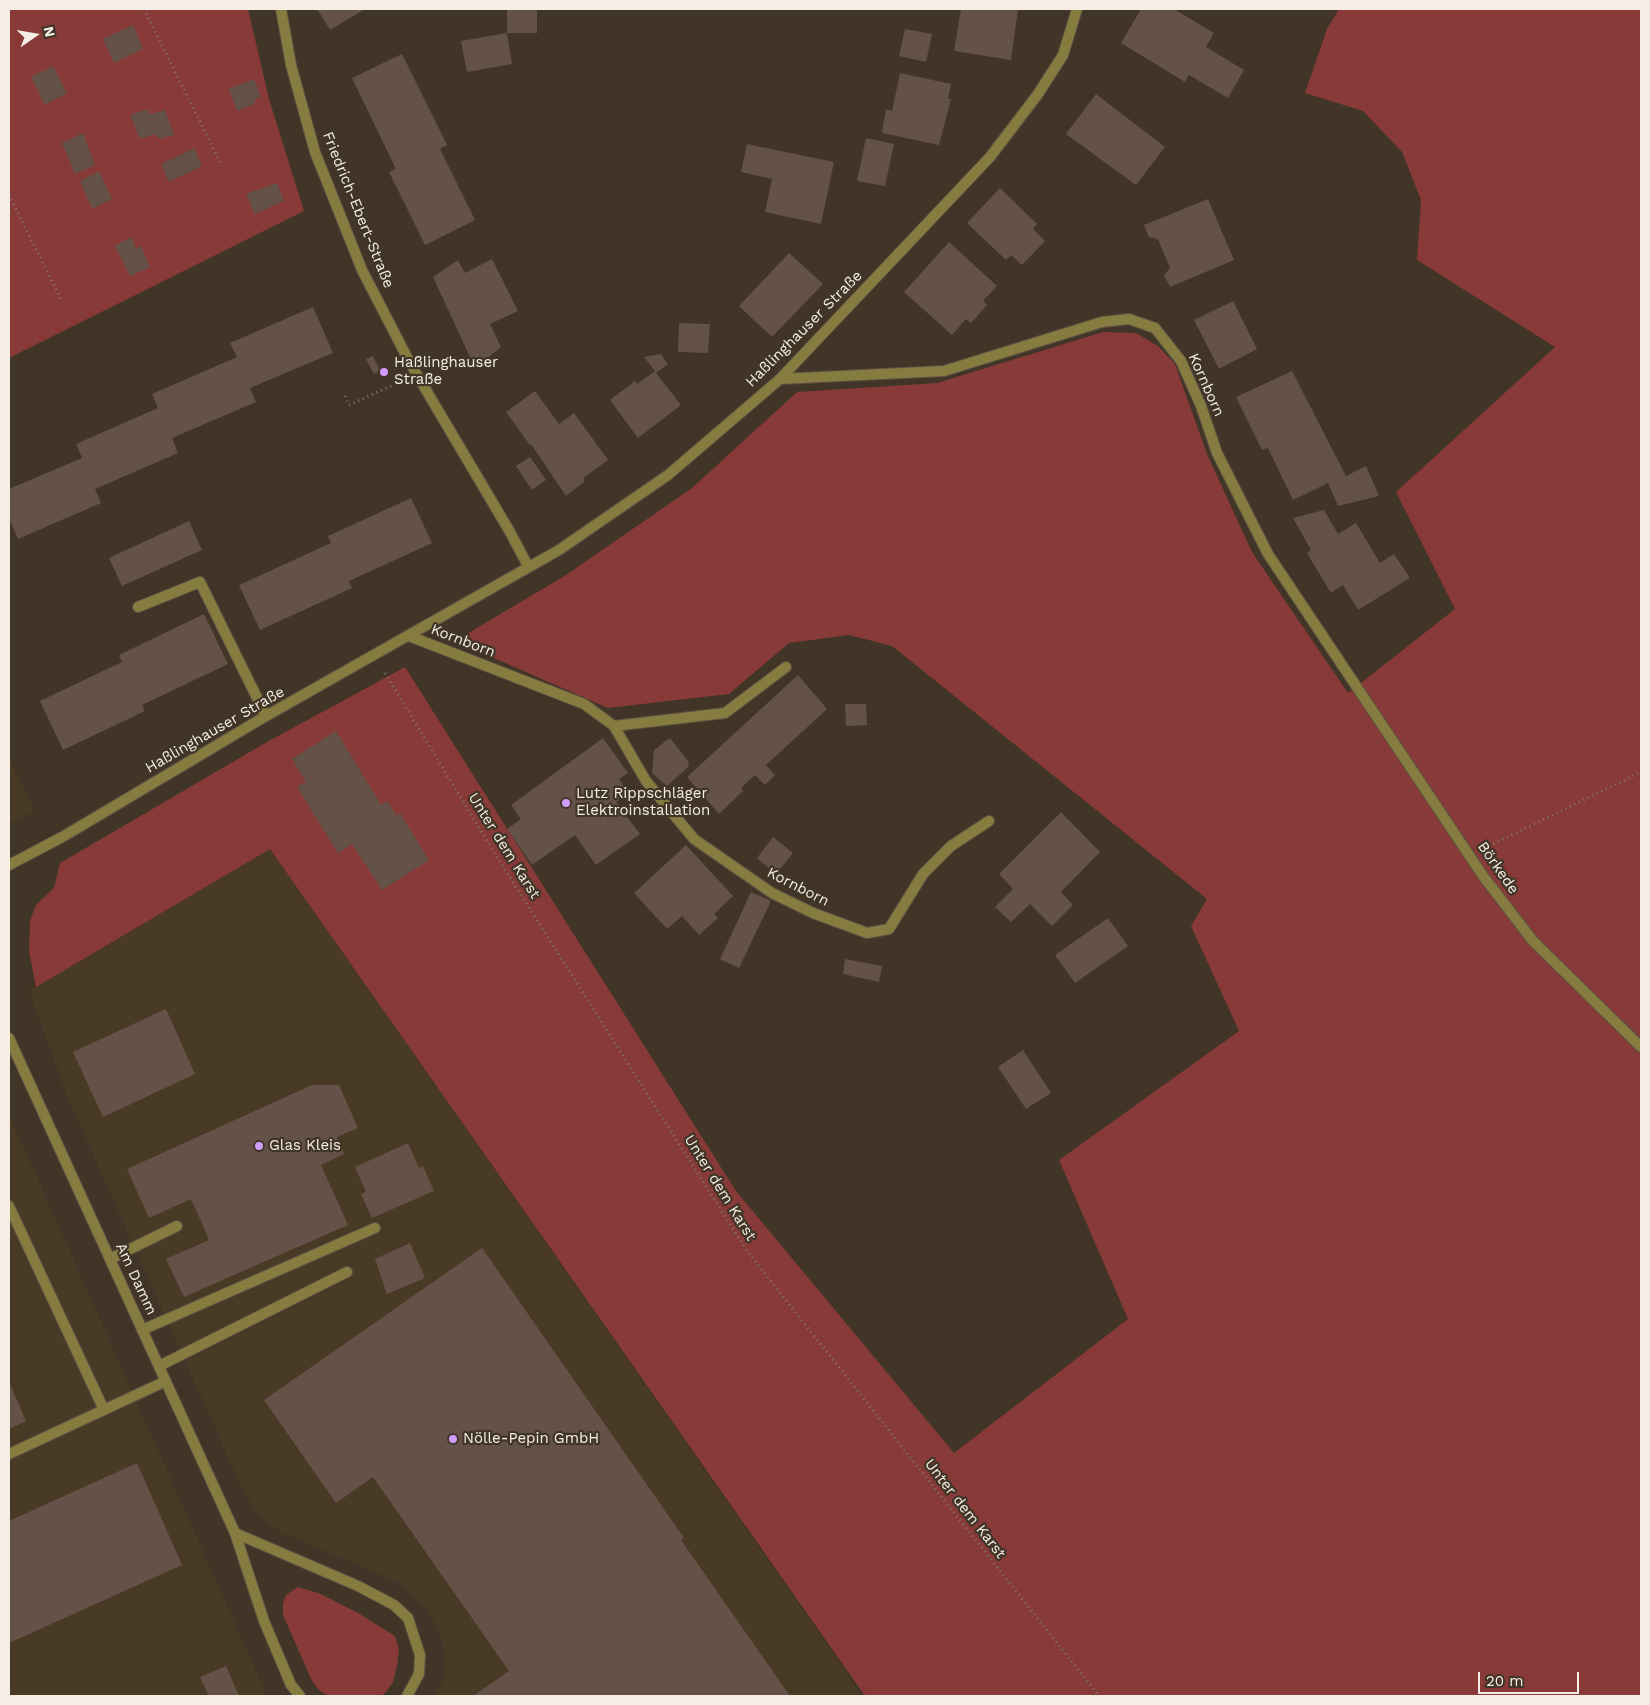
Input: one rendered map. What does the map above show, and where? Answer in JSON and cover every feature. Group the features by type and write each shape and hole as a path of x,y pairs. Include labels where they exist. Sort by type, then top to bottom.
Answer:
{"street":[{"name":"Friedrich-Ebert-Straße","path":"281,9 291,65 315,152 362,270 417,376 510,532 528,566"},
{"name":"Haßlinghauser Straße","path":"9,865 64,836 266,716 559,550 668,475 780,379 990,157 1038,94 1063,55 1077,9"},
{"name":"Kornborn","path":"780,379 944,371 1102,322 1129,319 1155,328 1181,361 1201,406 1217,453 1268,554 1356,686"},
{"path":"138,607 200,582 266,716"},
{"name":"Kornborn","path":"409,636 584,704 614,726 646,781 694,839 772,893 813,914 867,933 889,929 923,874 951,846 989,821"},
{"path":"614,726 725,714 786,667"},
{"name":"Börkede","path":"1356,686 1470,855 1532,941 1641,1047"},
{"name":"Am Damm","path":"9,1038 235,1533 264,1621 291,1685 300,1696"},
{"path":"9,1206 104,1410"},
{"path":"110,1259 177,1226"},
{"path":"142,1330 374,1228"},
{"path":"159,1366 347,1272"},
{"path":"9,1454 166,1381"},
{"path":"235,1533 358,1586 394,1605 408,1618 420,1655 419,1674 407,1696"}],"path":[{"path":"144,9 222,166"},
{"path":"9,194 61,299"},
{"path":"344,396 349,405 392,386"},
{"name":"Unter dem Karst","path":"374,656 495,854 747,1251 1099,1696"},
{"path":"1470,855 1641,772"}],"shaded area":[{"path":"9,9 248,9 269,99 304,211 9,358"},
{"path":"1339,9 1641,9 1641,1696 865,1696 270,849 36,987 29,951 30,921 36,905 54,888 60,863 267,742 405,667 736,1191 954,1453 1128,1319 1059,1160 1239,1031 1191,926 1207,899 892,646 849,635 789,643 729,694 608,708 455,641 566,575 692,488 797,392 937,383 1103,332 1136,333 1158,346 1175,364 1207,454 1252,552 1348,693 1455,609 1396,492 1555,347 1417,260 1421,200 1402,152 1363,111 1305,93 1327,29"},
{"path":"9,758 35,811 9,824"},
{"path":"270,849 863,1696 434,1696 443,1680 445,1653 439,1629 426,1607 404,1585 280,1532 262,1518 243,1491 66,1093 29,991"},
{"path":"9,1114 267,1696 9,1696"},
{"path":"298,1587 321,1594 358,1613 395,1636 399,1650 397,1666 393,1682 381,1696 328,1696 319,1690 312,1681 283,1615 283,1603 286,1595"}],"building":[{"path":"317,9 365,9 330,30"},
{"path":"507,9 537,9 537,33 507,33"},
{"path":"961,9 1018,9 1011,60 954,51"},
{"path":"1141,9 1174,9 1214,33 1206,47 1244,70 1228,98 1189,75 1185,82 1121,43"},
{"path":"133,25 143,49 114,63 103,39"},
{"path":"905,29 932,34 926,62 899,56"},
{"path":"507,33 512,64 467,72 461,41"},
{"path":"402,54 447,145 440,149 475,220 425,245 389,172 396,169 352,78"},
{"path":"53,66 67,93 45,105 31,77"},
{"path":"900,73 951,84 948,99 951,99 939,145 882,133 886,109 892,111"},
{"path":"254,79 261,97 254,100 255,104 237,111 229,89"},
{"path":"1096,94 1165,147 1136,185 1066,134"},
{"path":"148,109 150,114 165,110 174,135 158,139 156,134 140,139 130,115"},
{"path":"83,133 95,165 75,174 62,143"},
{"path":"866,138 894,144 885,186 857,181"},
{"path":"747,144 834,162 821,224 765,212 772,179 741,172"},
{"path":"194,148 202,166 169,182 161,164"},
{"path":"99,171 112,199 92,209 80,181"},
{"path":"277,183 284,201 255,214 246,194"},
{"path":"1000,188 1037,224 1033,229 1045,241 1022,265 1011,255 1006,260 967,223"},
{"path":"1208,199 1234,260 1170,287 1164,275 1170,268 1158,239 1149,237 1144,225"},
{"path":"131,237 136,248 141,246 150,267 130,276 115,246"},
{"path":"949,242 997,286 983,301 987,305 971,323 966,319 952,335 904,292"},
{"path":"789,253 823,284 772,337 739,306"},
{"path":"492,259 518,311 490,324 501,347 475,368 433,277 458,260 465,273"},
{"path":"1233,301 1257,349 1219,369 1194,320"},
{"path":"313,307 333,353 250,388 256,402 172,438 178,453 95,489 101,503 18,539 9,518 9,489 82,458 76,444 158,408 152,394 237,357 230,343"},
{"path":"679,323 710,324 708,353 678,352"},
{"path":"661,354 668,364 656,373 681,405 638,438 610,400 635,381 637,384 655,371 644,357"},
{"path":"373,356 380,371 374,374 366,359"},
{"path":"1292,371 1346,476 1366,466 1379,496 1338,506 1328,483 1293,500 1268,448 1262,450 1236,397"},
{"path":"535,391 559,424 574,413 608,460 583,478 585,481 566,496 531,444 506,412"},
{"path":"530,457 546,480 532,490 516,466"},
{"path":"411,498 432,543 349,581 352,588 260,630 239,585 331,543 328,536"},
{"path":"1324,510 1338,534 1356,523 1380,563 1394,554 1410,578 1358,610 1343,585 1331,593 1307,553 1311,550 1293,518"},
{"path":"189,521 202,550 122,586 109,558"},
{"path":"204,614 228,664 142,705 145,711 63,750 40,701 122,662 119,655"},
{"path":"798,675 827,709 766,765 775,775 765,785 755,775 741,788 743,791 719,814 687,777"},
{"path":"845,704 866,704 867,725 846,726"},
{"path":"336,731 381,805 387,801 397,816 400,813 429,860 382,890 352,844 338,853 297,787 306,782 292,759"},
{"name":"Lutz Rippschläger Elektroinstallation","path":"603,738 628,773 619,779 628,793 616,802 640,834 596,865 575,835 532,865 507,829 521,819 511,805"},
{"path":"670,738 689,762 688,767 667,786 652,773 654,750"},
{"path":"1061,812 1100,852 1061,892 1073,905 1052,926 1030,904 1011,922 995,907 1013,889 999,874"},
{"path":"773,837 793,853 776,874 757,858"},
{"path":"686,845 733,896 714,914 718,918 699,935 682,916 667,929 634,893"},
{"path":"751,892 771,901 739,968 720,959"},
{"path":"1108,918 1128,946 1075,983 1055,955"},
{"path":"845,959 882,966 879,982 843,974"},
{"path":"166,1009 195,1074 103,1117 73,1052"},
{"path":"1023,1050 1051,1093 1026,1109 998,1067"},
{"path":"312,1085 339,1085 358,1128 337,1137 344,1154 321,1165 348,1225 184,1297 166,1259 209,1240 200,1219 191,1199 149,1218 127,1169"},
{"path":"408,1143 419,1168 423,1166 434,1191 372,1218 361,1194 366,1192 355,1167"},
{"path":"410,1243 425,1278 387,1294 375,1259"},
{"name":"Nölle-Pepin GmbH","path":"482,1248 684,1538 681,1540 790,1696 473,1696 509,1671 373,1477 336,1503 264,1400"},
{"path":"9,1382 26,1421 9,1429"},
{"path":"137,1463 182,1565 9,1643 9,1521"},
{"path":"226,1666 239,1696 209,1696 200,1677"}],"place":[{"name":"Haßlinghauser Straße","path":"384,372"},
{"name":"Lutz Rippschläger Elektroinstallation","path":"566,803"},
{"name":"Glas Kleis","path":"259,1146"},
{"name":"Nölle-Pepin GmbH","path":"453,1439"}]}
